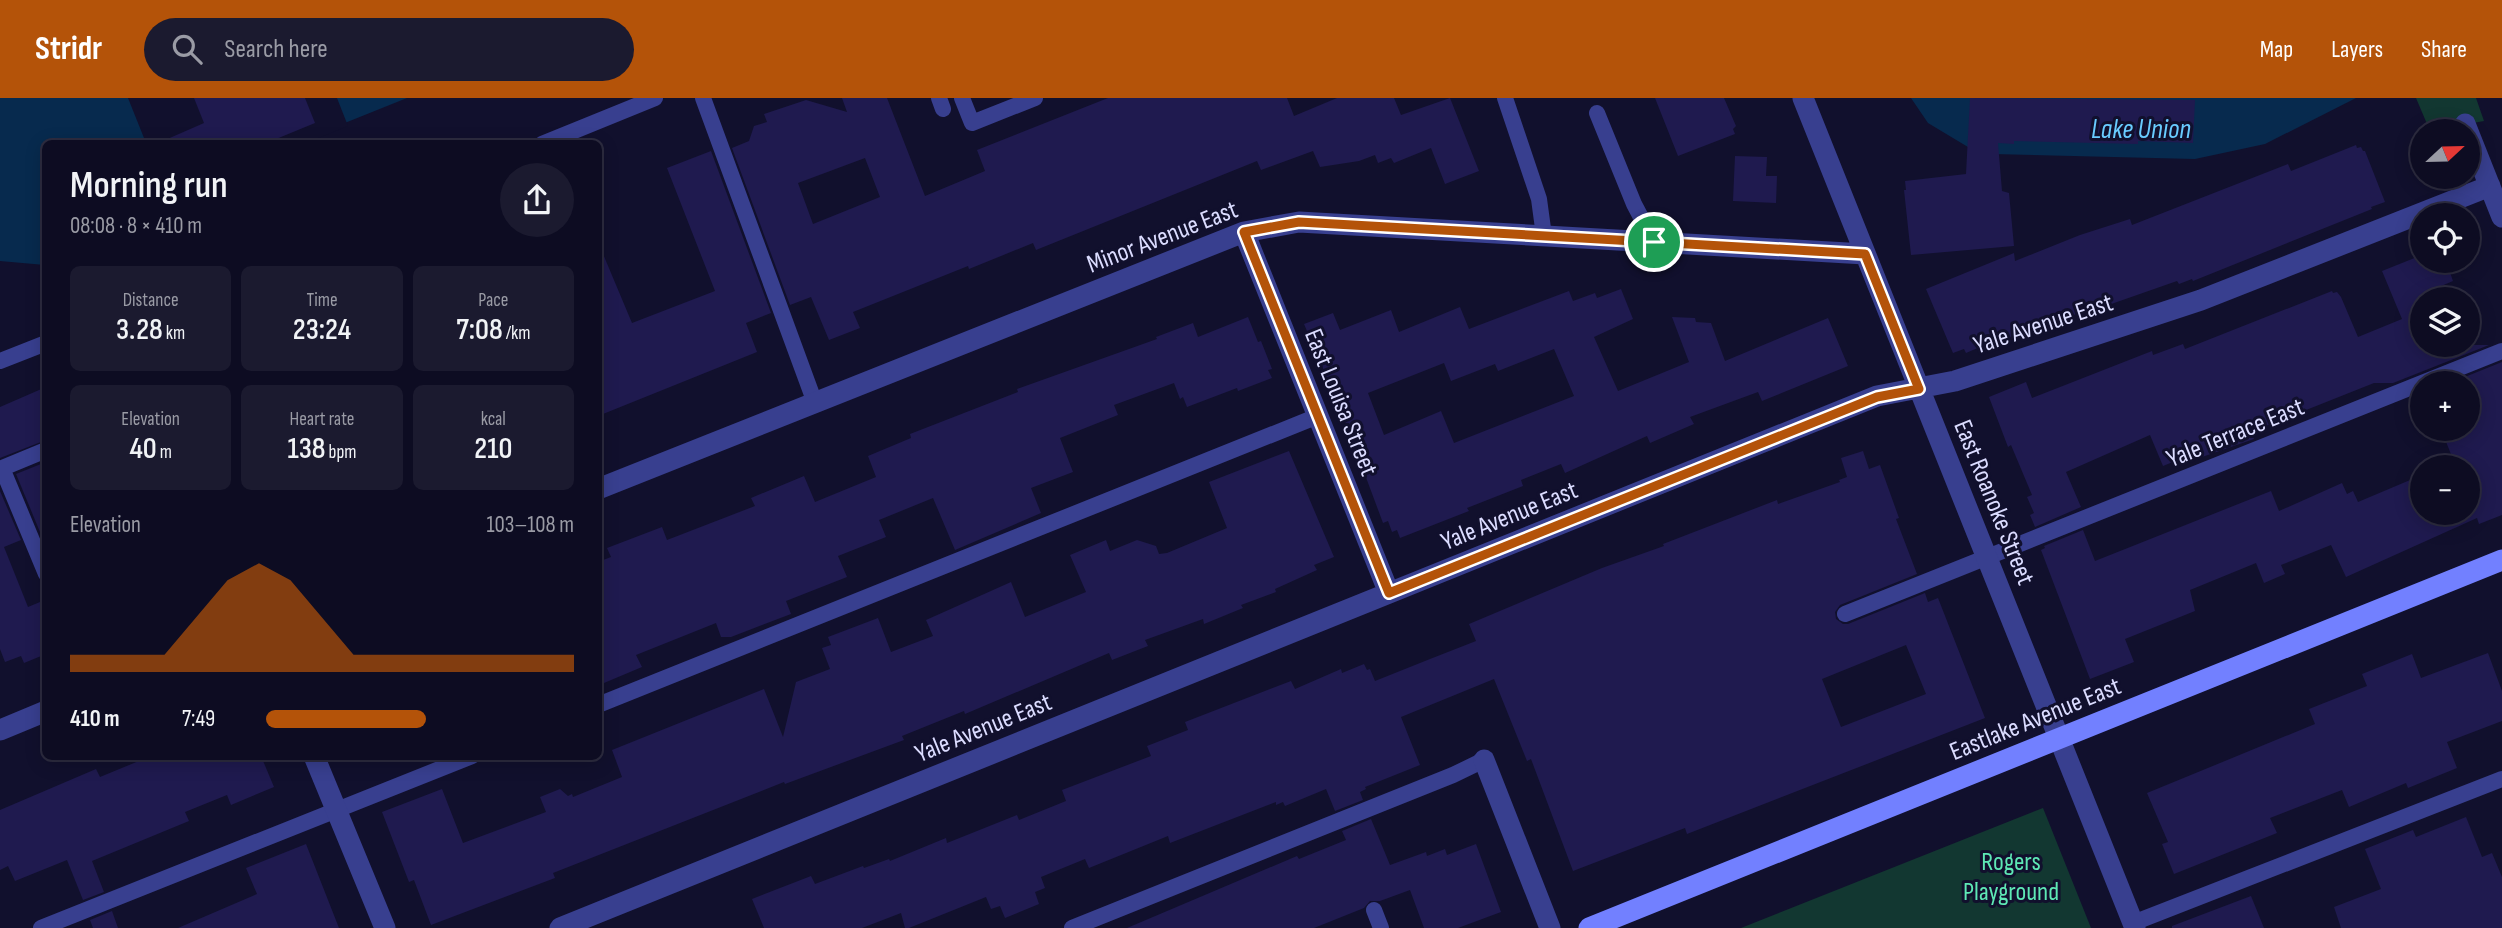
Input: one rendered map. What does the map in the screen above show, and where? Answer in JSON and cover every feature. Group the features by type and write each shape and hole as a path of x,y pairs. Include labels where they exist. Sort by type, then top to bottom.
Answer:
{"main road":[{"name":"Eastlake Avenue East","path":"1589,928 2502,560"}],"street":[{"name":"East Roanoke Street","path":"1802,98 2134,925"},
{"path":"2480,161 2502,217"},
{"name":"Yale Avenue East","path":"559,928 1877,397 1955,381 2200,300 2490,186"},
{"name":"Minor Avenue East","path":"602,487 1244,232 1299,222 1865,254"},
{"name":"East Louisa Street","path":"1244,232 1389,593"},
{"path":"0,730 42,713"},
{"path":"316,760 385,928"},
{"path":"1484,760 1550,928"}],"lane":[{"path":"552,140 655,98"},
{"path":"702,98 815,403"},
{"path":"962,98 972,123 1035,98"},
{"path":"1505,98 1539,199 1544,236"},
{"path":"1597,113 1634,204 1654,242"},
{"path":"0,361 42,345"},
{"name":"Yale Terrace East","path":"1845,614 2502,351"},
{"path":"602,703 1318,416"},
{"path":"42,452 1,468 42,565"},
{"path":"41,928 462,760"},
{"path":"1072,928 1453,775 1484,760"},
{"path":"2134,925 2502,779"},
{"path":"1374,910 1381,928"}],"green space":[{"path":"2416,98 2476,98 2484,121 2480,122 2480,119 2425,119"},
{"name":"Rogers Playground","path":"2043,808 2091,928 1741,928"}],"water":[{"path":"0,98 407,98 302,140 42,140 42,265 0,261"},
{"name":"Lake Union","path":"1911,98 2356,98 2265,144 2195,159 1992,154 1968,147 1928,123"}],"pier":[{"path":"128,98 337,98 348,126 314,140 145,140"}],"building":[{"path":"194,98 305,98 315,123 274,140 165,140 204,123"},
{"path":"842,98 887,98 925,196 985,171 977,150 1108,98 1287,98 1294,116 1337,98 1394,98 1401,115 1450,98 1479,171 1445,184 1431,148 1394,163 1391,158 1378,163 1375,155 1359,161 1320,167 1313,151 1261,170 1257,161 1036,250 1033,243 853,312 860,328 829,340 811,297 790,305 732,148 749,141 754,126 767,122 764,114 806,100 847,112","holes":["865,158 880,197 813,224 798,183"]},
{"path":"1655,98 1724,98 1736,126 1733,129 1735,134 1678,156"},
{"path":"1970,98 2195,100 2193,143 1998,143 2002,191 2009,193 2014,246 1911,255 1905,181 1966,174"},
{"path":"2356,145 2365,151 2385,202 2371,207 2372,209 2193,281 2192,279 2179,284 2177,281 2077,316 2076,314 2012,340 2011,337 2002,341 2001,338 1966,353 1964,349 1953,353 1926,289 2014,253 2015,261 2080,235 2130,219 2132,225 2288,164 2291,171"},
{"path":"711,151 771,313 746,323 757,352 602,414 602,252 632,323 715,291 667,168"},
{"path":"1735,156 1767,157 1766,176 1777,176 1776,203 1733,201"},
{"path":"2410,260 2410,273 2450,273 2453,281 2439,287 2410,287 2410,357 2459,357 2423,371 2410,371 2410,376 2393,383 2374,383 2251,432 2254,439 2202,457 2200,451 2163,466 2150,435 2066,472 2081,507 2035,527 2030,515 2034,513 2027,497 2032,495 2011,445 2008,447 1989,397 2026,382 2032,398 2152,351 2153,355 2183,344 2185,349 2332,291 2341,297 2358,337 2402,319 2382,271"},
{"path":"1621,289 1633,319 1594,337 1618,391 1689,362 1672,317 1695,318 1696,322 1711,323 1725,361 1828,318 1848,366 1762,401 1758,392 1690,417 1694,424 1650,443 1647,436 1565,473 1561,464 1521,480 1523,486 1467,508 1469,511 1400,538 1397,530 1392,532 1388,521 1383,523 1342,413 1304,324 1333,313 1340,330 1391,310 1399,332 1460,307 1469,329 1569,291 1573,301 1595,293 1597,298","holes":["1554,349 1574,396 1454,443 1441,411 1384,435 1368,393 1444,363 1451,381 1495,364 1498,371"]},
{"path":"1248,317 1258,342 1261,341 1272,369 1268,370 1272,378 1187,407 1183,397 1180,399 1174,383 1114,405 1118,415 1060,438 1073,472 1031,488 1041,513 955,550 933,498 879,520 886,537 838,556 847,577 786,601 791,614 731,637 721,637 716,623 636,655 642,667 604,683 602,560 611,557 607,548 662,527 667,540 755,506 751,498 804,476 815,502 876,477 868,456 911,438 910,434 1018,392 1017,389 1157,339 1156,337 1193,323 1198,337"},
{"path":"2502,362 2502,515 2480,524 2480,455 2451,455 2446,441 2480,441 2480,371"},
{"path":"42,389 42,442 0,458 0,407"},
{"path":"1289,451 1334,557 1314,565 1317,570 1275,589 1276,592 1241,605 1243,608 1204,624 1203,619 1145,640 1148,646 1112,660 1109,653 965,714 964,711 902,736 904,740 785,784 784,782 553,873 555,878 431,925 414,880 409,882 382,812 442,789 463,843 546,812 540,797 560,789 573,797 622,777 612,750 764,689 783,737 796,682 830,669 822,648 831,645 828,637 878,618 891,652 933,636 926,620 1011,582 1025,617 1086,592 1070,555 1106,540 1110,551 1137,540 1156,546 1159,554 1167,553 1227,528 1209,482"},
{"path":"1863,451 1869,469 1880,465 1899,518 1896,519 1917,574 1840,605 1835,612 1836,619 1848,624 1925,593 1928,602 1938,598 1985,718 1687,834 1685,828 1573,871 1531,759 1527,761 1494,679 1401,717 1420,765 1365,787 1366,789 1360,792 1363,800 1335,811 1326,789 1285,806 1283,802 1276,805 1276,802 1170,843 1168,836 1089,868 1085,859 1041,877 1045,888 1035,892 1039,904 1005,918 1000,906 991,909 986,897 909,928 905,928 901,913 862,928 764,928 752,899 811,876 815,884 863,866 864,868 889,859 890,861 946,838 947,843 1017,815 1019,820 1066,801 1062,790 1151,756 1147,746 1188,730 1185,722 1291,681 1295,689 1341,669 1342,673 1364,664 1367,670 1370,669 1375,681 1476,641 1469,624 1602,568 1777,500 1778,504 1840,482 1839,480 1847,477 1841,458","holes":["1906,645 1926,694 1841,727 1822,679"]},
{"path":"42,464 42,531 40,532 16,474"},
{"path":"2410,480 2410,525 2461,525 2346,577 2331,545 2281,565 2285,574 2264,583 2256,563 2190,590 2195,611 2125,639 2134,662 2090,679 2041,550 2044,546 2083,530 2095,561 2271,491 2279,511 2342,483 2347,494 2353,491 2358,502"},
{"path":"0,491 21,540 4,547 28,607 40,602 42,606 42,656 24,663 21,656 5,662 0,649"},
{"path":"2488,653 2502,691 2502,721 2447,742 2457,768 2408,788 2406,783 2349,807 2342,790 2270,818 2277,833 2174,874 2162,844 2168,842 2147,793 2315,724 2309,709 2367,686 2362,674 2412,654 2421,678"},
{"path":"141,760 263,760 274,787 231,805 227,795 185,812 189,821 92,861 104,892 83,900 67,860 15,881 8,866 0,870 0,810 96,769 100,777"},
{"path":"2466,817 2482,857 2492,853 2502,877 2502,928 2341,928 2334,907 2381,889 2365,849 2413,830 2416,837"},
{"path":"1371,819 1390,865 1426,852 1427,856 1445,849 1447,855 1476,844 1501,912 1458,928 1424,928 1410,890 1380,901 1370,901 1364,908 1314,928 1127,928 1297,856 1299,859 1346,840 1342,831"},
{"path":"306,844 339,928 178,928 257,894 246,868"},
{"path":"2251,896 2264,928 2172,928 2172,926"},
{"path":"112,911 118,928 93,928 90,920"}],"route":[{"path":"1299,222 1654,242 1865,254 1919,389 1877,397 1389,593 1244,232 1299,222"}]}
